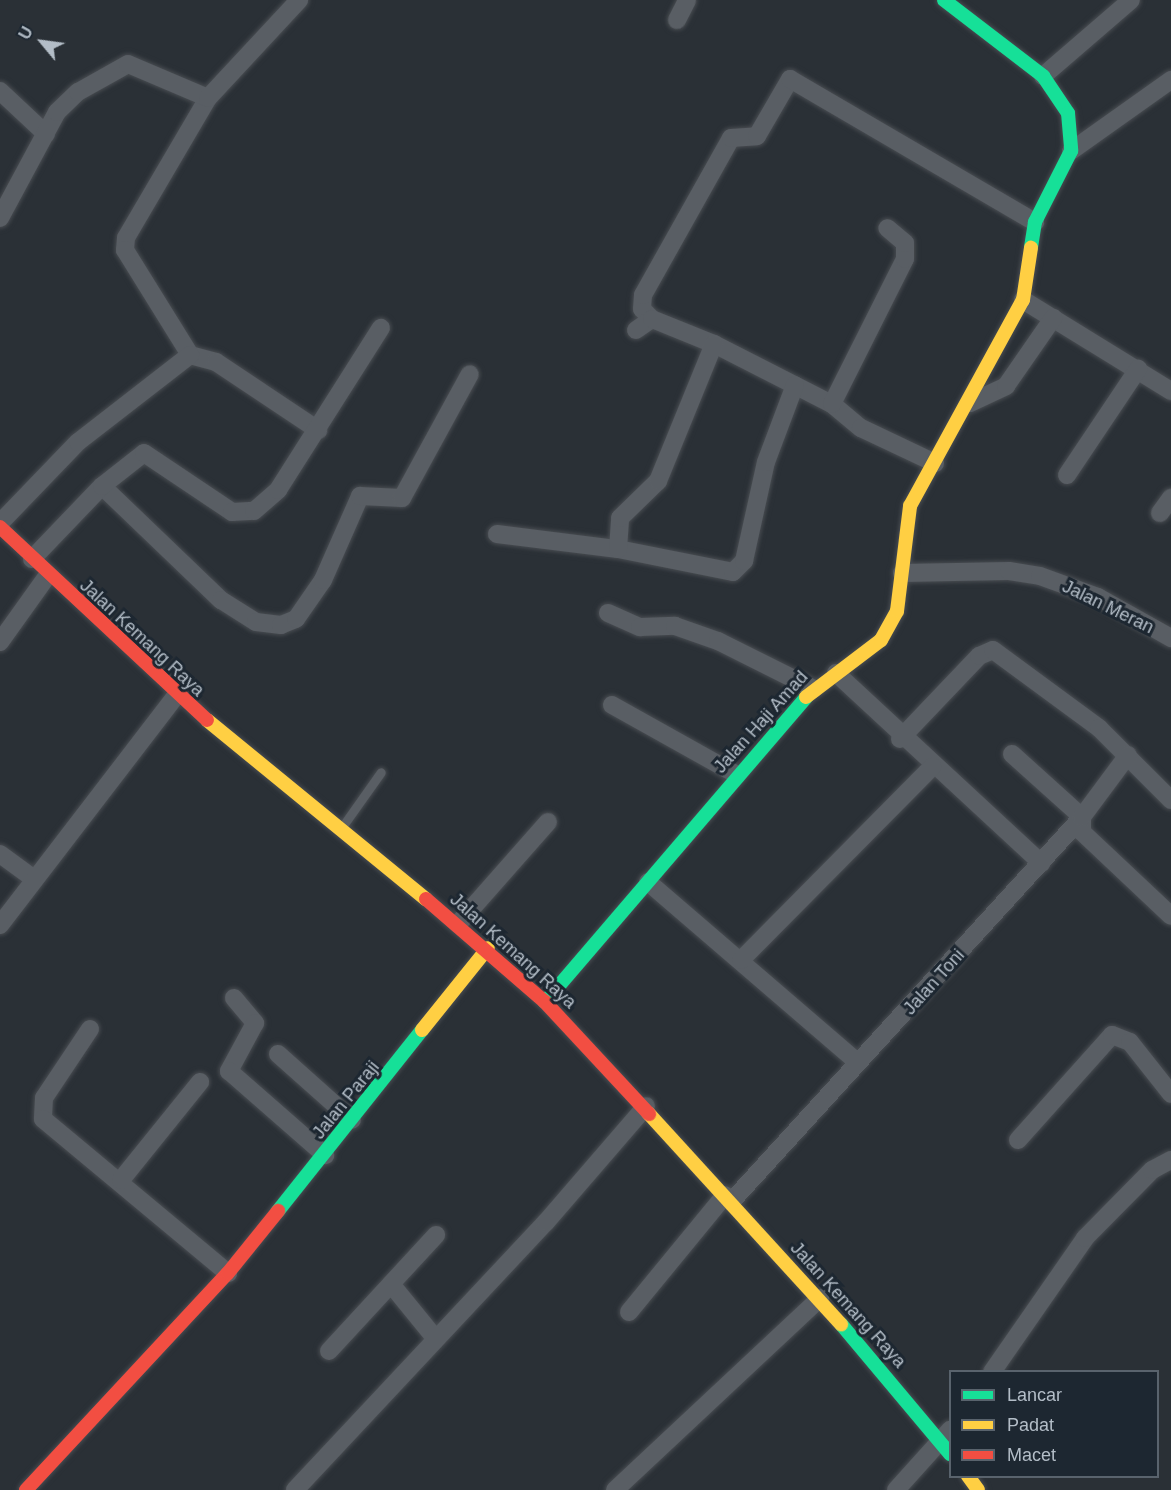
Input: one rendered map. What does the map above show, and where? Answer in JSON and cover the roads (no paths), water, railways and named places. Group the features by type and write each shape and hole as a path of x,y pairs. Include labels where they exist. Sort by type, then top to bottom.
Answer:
{"street":[{"path":"299,0 208,98 124,246 190,355 216,362 318,430"},
{"path":"677,20 687,0"},
{"path":"1043,76 1131,0"},
{"path":"953,2 1043,76 1068,113 1071,151"},
{"path":"0,218 46,134 71,97 128,64 208,98"},
{"path":"934,463 861,428 831,404 714,344 652,319 640,304 731,138 754,137 794,79 1035,222"},
{"path":"1071,151 1171,80"},
{"path":"0,91 46,134"},
{"name":"Jalan Haji Amad","path":"545,1002 737,775 814,689 869,652 890,626 902,573 905,519 934,463 970,403 1023,300 1035,222 1071,151"},
{"path":"831,404 905,259 905,243 887,228"},
{"path":"1023,300 1171,391"},
{"path":"970,403 1006,386 1053,318"},
{"path":"636,330 652,319"},
{"path":"32,559 102,486 144,453 242,515 267,503 318,430 381,328"},
{"path":"618,549 620,518 658,481 714,344"},
{"path":"0,525 93,428 190,355"},
{"path":"1067,475 1138,369"},
{"path":"102,486 221,600 256,622 281,625 296,619 323,580 360,496 402,498 470,374"},
{"path":"497,534 618,549 720,571 740,568 766,462 795,386"},
{"name":"Jalan Kemang Raya","path":"0,525 48,575 176,696 488,948 545,1002 646,1106 948,1442"},
{"name":"Jalan Meran","path":"902,573 1009,571 1040,576 1098,597 1171,638"},
{"path":"0,642 48,575"},
{"path":"608,613 640,627 675,626 699,634 814,689"},
{"path":"900,739 989,650 1060,698 1128,755 1171,800"},
{"path":"836,673 900,739 1041,863"},
{"path":"0,925 176,696"},
{"path":"612,705 737,775"},
{"path":"1012,754 1082,817 1082,832 1171,916"},
{"name":"Jalan Toni","path":"629,1312 728,1198 1041,863 1082,817 1128,755"},
{"path":"741,960 932,767"},
{"path":"458,924 548,822"},
{"path":"0,854 34,879"},
{"path":"648,882 857,1062"},
{"name":"Jalan Paraji","path":"26,1490 228,1273 325,1155 488,948"},
{"path":"234,998 255,1023 229,1071 325,1155"},
{"path":"90,1029 39,1109 59,1137 121,1180 228,1273"},
{"path":"1018,1140 1112,1035 1130,1042 1171,1094"},
{"path":"278,1054 352,1120"},
{"path":"121,1180 200,1082"},
{"path":"295,1490 546,1222 646,1106"},
{"path":"993,1370 1085,1238 1152,1170 1171,1161"},
{"path":"329,1351 436,1236"},
{"path":"391,1284 435,1338"},
{"path":"615,1490 820,1298"},
{"path":"896,1490 948,1442"}],"lane":[{"path":"341,829 381,772"}]}
